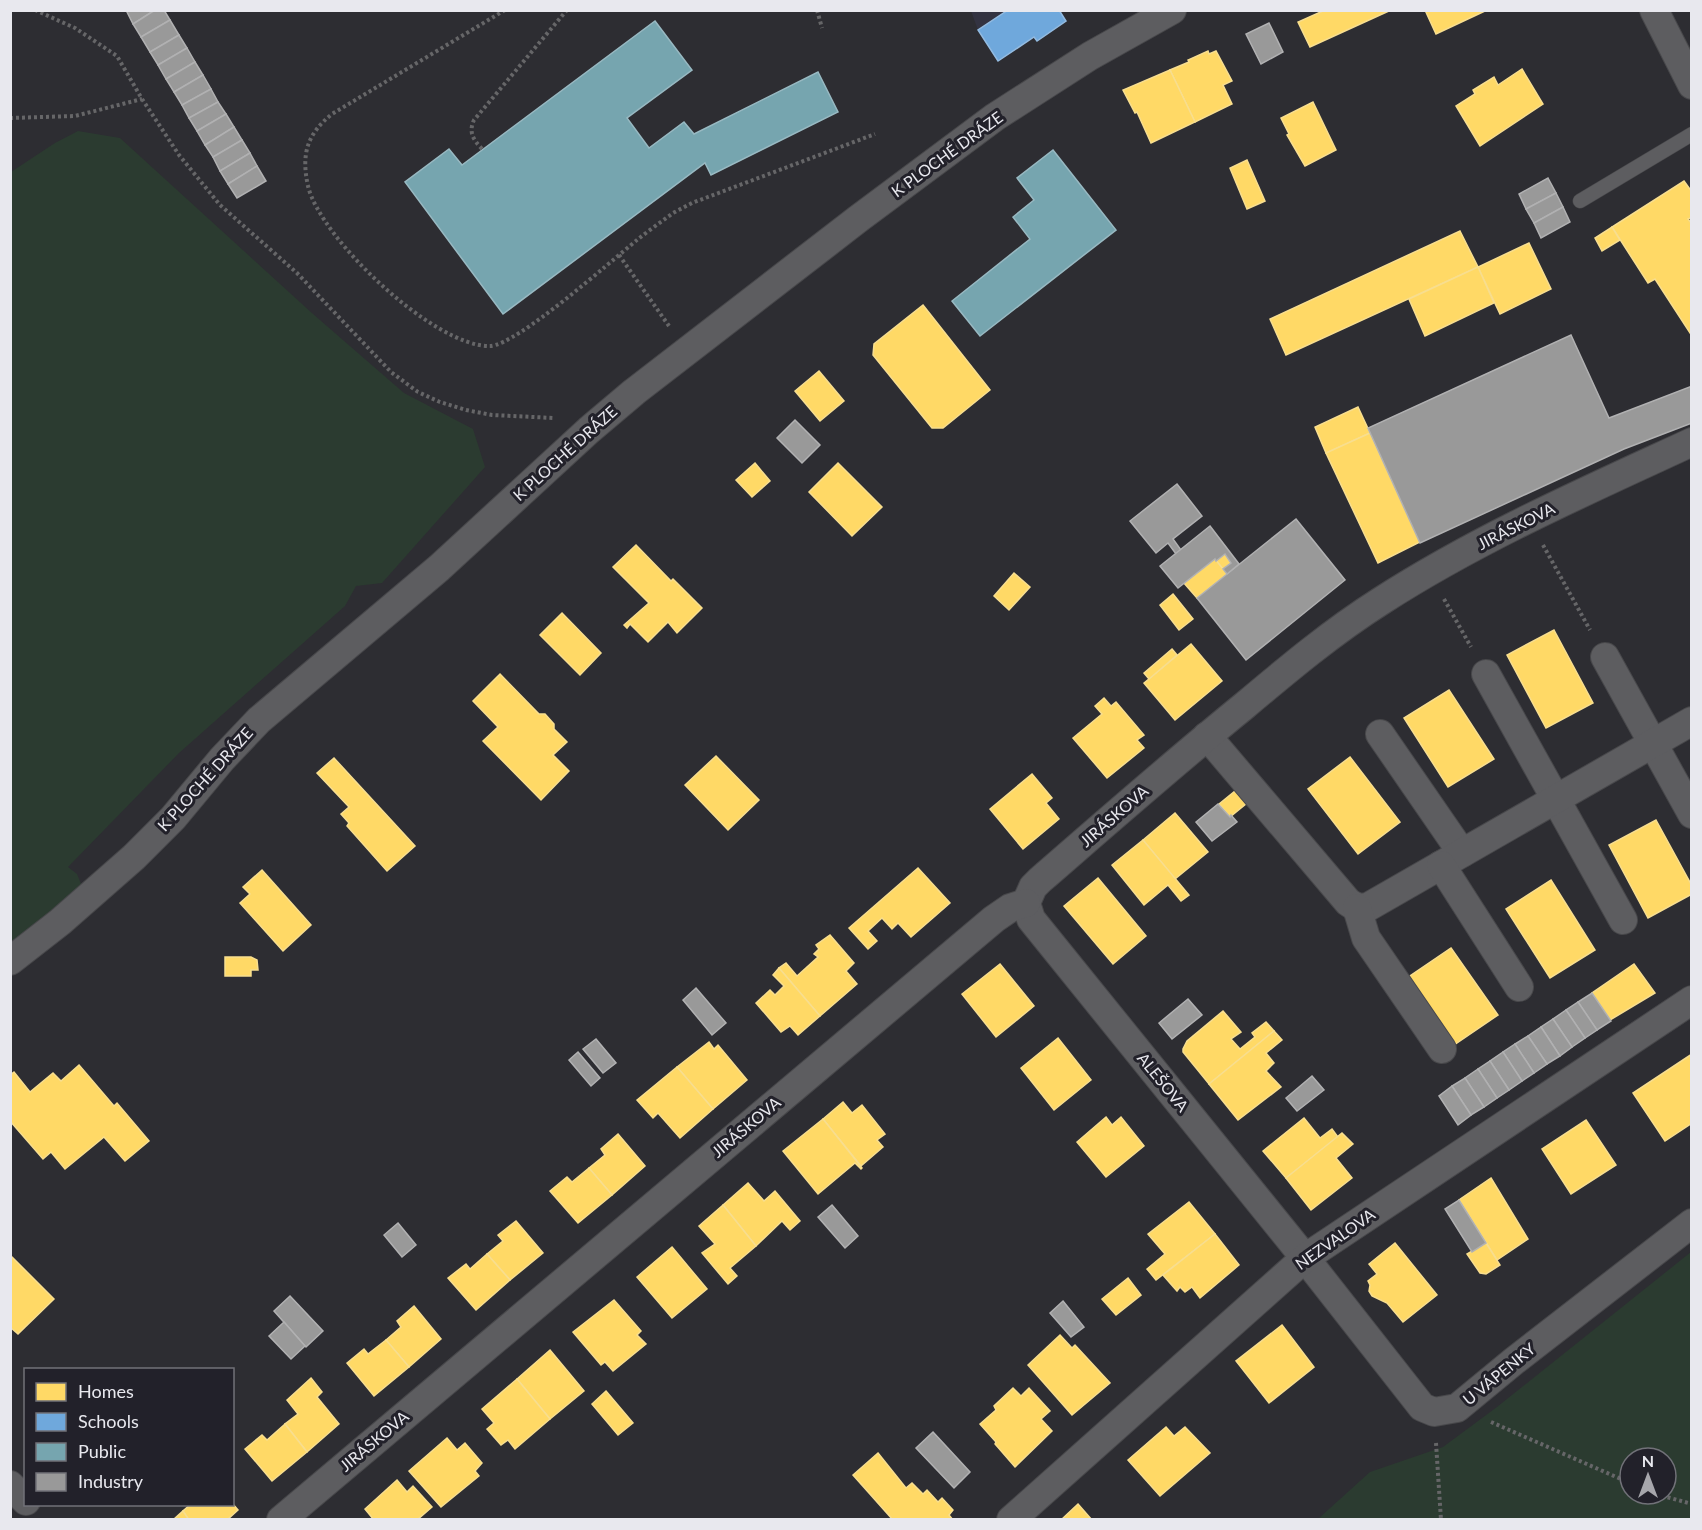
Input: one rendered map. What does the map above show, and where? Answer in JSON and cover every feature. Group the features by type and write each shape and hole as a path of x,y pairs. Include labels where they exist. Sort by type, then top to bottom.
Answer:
{"street":[{"name":"K PLOCHÉ DRÁZE","path":"10,961 60,922 134,857 173,818 259,720 439,568 589,430 688,350 995,117 1090,56 1172,10"},
{"path":"1653,10 1692,85"},
{"name":"JIRÁSKOVA","path":"281,1520 994,919 1010,908 1026,903 1033,887 1040,880 1207,736 1320,643 1379,602 1528,518 1692,442"},
{"path":"1605,657 1692,814"},
{"path":"1486,674 1623,920"},
{"path":"1207,736 1348,902 1357,908 1368,907 1692,721"},
{"path":"1380,734 1520,987"},
{"name":"ALEŠOVA","path":"1026,903 1031,919 1305,1258"},
{"path":"1357,908 1366,938 1442,1048"},
{"name":"NEZVALOVA","path":"1011,1520 1305,1258 1692,1000"},
{"name":"U VÁPENKY","path":"1445,1410 1514,1361 1692,1223"},
{"path":"1305,1258 1422,1407 1445,1410"},
{"path":"10,1485 24,1500"},
{"path":"30,1506 42,1520"}],"lane":[{"path":"1580,201 1692,134"}],"path":[{"path":"35,10 75,28 117,56 178,154 220,205 297,273 400,379 418,392 466,410 492,415 562,418 589,430"},
{"path":"505,10 332,114 317,126 310,138 306,153 307,181 313,200 339,239 397,300 414,314 462,340 490,346 503,343 556,306 673,213 692,202 875,134"},
{"path":"482,149 471,133 474,120 567,10"},
{"path":"816,10 822,28"},
{"path":"10,118 75,116 142,99"},
{"path":"619,255 688,350"},
{"path":"1553,564 1605,657"},
{"path":"1443,598 1454,617"},
{"path":"1441,1520 1445,1410 1618,1478"}],"shaded area":[{"path":"1008,10 978,30 971,11"}],"green space":[{"path":"78,131 120,138 313,314 404,393 473,429 485,467 382,583 356,586 345,606 179,753 68,867 77,874 81,884 74,893 11,947 11,172"},
{"path":"1691,1252 1691,1519 1318,1519 1370,1472 1443,1447 1497,1407"}],"building: Homes":[{"path":"1325,10 1391,10 1310,47 1298,22"},
{"path":"1425,10 1485,10 1485,11 1436,34"},
{"path":"1208,51 1209,54 1216,51 1232,81 1223,85 1232,104 1195,122 1170,70"},
{"path":"1522,69 1543,104 1480,146 1456,106 1475,94 1473,90 1494,77 1498,85"},
{"path":"1170,70 1195,122 1151,143 1137,112 1135,113 1123,90"},
{"path":"1313,102 1336,150 1305,166 1287,135 1289,134 1281,118"},
{"path":"1247,160 1265,201 1247,209 1230,168"},
{"path":"1684,181 1692,192 1692,217 1688,219 1692,224 1692,336 1655,279 1648,283 1612,227"},
{"path":"1612,227 1620,240 1602,251 1595,238"},
{"path":"1460,231 1478,267 1286,355 1270,319"},
{"path":"1529,243 1551,289 1500,314 1478,267"},
{"path":"1478,267 1494,303 1425,336 1409,299"},
{"path":"923,305 990,390 943,428 932,428 873,355 874,344"},
{"path":"819,371 844,401 820,421 795,391"},
{"path":"1358,407 1370,433 1326,453 1315,427"},
{"path":"1370,433 1420,542 1378,563 1326,453"},
{"path":"755,463 770,481 752,497 736,480"},
{"path":"838,463 882,507 852,536 809,492"},
{"path":"636,545 671,581 673,579 702,608 677,633 668,622 648,642 630,624 627,628 624,625 649,603 613,567"},
{"path":"1225,554 1231,563 1223,569 1216,561"},
{"path":"1215,559 1227,574 1197,598 1184,583"},
{"path":"1014,573 1030,587 1009,610 994,596"},
{"path":"1173,594 1193,619 1179,630 1160,605"},
{"path":"562,613 601,653 580,675 540,635"},
{"path":"1554,630 1593,703 1546,728 1507,655"},
{"path":"1191,644 1222,681 1175,720 1144,683"},
{"path":"1172,649 1177,655 1149,679 1144,673"},
{"path":"500,674 539,714 545,714 554,724 554,729 567,742 553,755 569,771 541,800 483,741 498,727 473,701"},
{"path":"1449,690 1494,759 1448,787 1404,718"},
{"path":"1104,698 1111,706 1116,702 1144,735 1137,740 1144,748 1107,778 1073,738 1102,714 1095,706"},
{"path":"716,756 759,800 728,830 685,785"},
{"path":"1350,757 1400,822 1358,854 1308,789"},
{"path":"334,758 415,846 387,871 347,826 349,823 341,814 349,807 317,773"},
{"path":"1032,774 1052,798 1046,803 1059,819 1023,849 990,809"},
{"path":"1235,791 1246,804 1230,817 1219,804"},
{"path":"1175,813 1208,852 1175,879 1143,840"},
{"path":"1656,820 1692,886 1692,894 1648,918 1609,845"},
{"path":"1143,840 1189,895 1181,901 1168,885 1144,905 1112,865"},
{"path":"918,868 950,903 911,937 898,923 892,929 882,918 868,931 877,941 868,949 849,928"},
{"path":"262,870 311,925 283,951 240,903 250,894 243,887"},
{"path":"1098,878 1146,936 1113,964 1064,906"},
{"path":"1551,880 1595,950 1550,978 1506,909"},
{"path":"830,935 854,963 846,971 857,984 820,1016 779,968 786,963 797,976 818,957 814,954 819,949 816,945"},
{"path":"1451,948 1498,1015 1454,1045 1407,978"},
{"path":"225,957 251,957 257,960 258,970 251,970 251,976 225,976"},
{"path":"1000,964 1034,1006 996,1037 962,994"},
{"path":"1634,964 1655,993 1610,1020 1592,993"},
{"path":"779,968 820,1016 798,1035 790,1026 781,1032 756,1003 770,990 775,995 784,986 773,975"},
{"path":"1223,1011 1241,1032 1231,1039 1240,1049 1255,1037 1252,1033 1266,1022 1274,1031 1209,1084 1183,1049 1187,1041"},
{"path":"1274,1031 1282,1040 1266,1053 1274,1063 1266,1071 1281,1087 1238,1120 1209,1084"},
{"path":"1058,1038 1091,1080 1054,1110 1021,1068"},
{"path":"709,1042 714,1049 718,1045 747,1080 713,1109 677,1067"},
{"path":"1692,1054 1692,1123 1665,1141 1633,1093"},
{"path":"79,1065 114,1106 117,1103 149,1141 125,1161 104,1137 65,1169 51,1152 43,1159 10,1121 10,1075 14,1072 30,1092 53,1073 61,1081"},
{"path":"677,1067 713,1109 680,1138 658,1113 653,1118 637,1100"},
{"path":"843,1102 852,1113 862,1105 885,1134 877,1140 883,1147 861,1166 823,1119"},
{"path":"1106,1117 1112,1125 1121,1117 1144,1146 1106,1177 1077,1142"},
{"path":"1304,1118 1320,1138 1332,1129 1338,1137 1286,1178 1263,1151"},
{"path":"823,1119 862,1168 855,1163 818,1194 783,1151"},
{"path":"1586,1120 1616,1165 1571,1194 1542,1149"},
{"path":"1342,1133 1353,1144 1336,1158 1352,1178 1311,1210 1286,1178"},
{"path":"618,1134 645,1166 612,1195 589,1168 605,1155 601,1149"},
{"path":"589,1168 612,1195 578,1223 550,1191 567,1177 572,1182"},
{"path":"1491,1178 1528,1239 1497,1260 1459,1200"},
{"path":"748,1183 764,1201 775,1191 800,1221 790,1230 782,1221 756,1246 723,1205"},
{"path":"1189,1202 1215,1234 1156,1280 1147,1269 1165,1254 1148,1234"},
{"path":"723,1205 756,1246 730,1268 737,1276 728,1284 702,1253 715,1244 699,1226"},
{"path":"516,1221 543,1253 510,1280 487,1254 503,1241 498,1235"},
{"path":"1215,1234 1239,1265 1200,1298 1192,1287 1185,1292 1180,1287 1177,1291 1163,1275"},
{"path":"1395,1243 1437,1295 1403,1322 1387,1303 1372,1296 1369,1291 1368,1281 1377,1274 1369,1264"},
{"path":"1486,1243 1500,1265 1486,1274 1480,1273 1467,1254"},
{"path":"672,1247 707,1289 672,1318 637,1277"},
{"path":"487,1254 510,1280 476,1310 448,1278 466,1264 470,1269"},
{"path":"10,1255 54,1299 18,1334 10,1327"},
{"path":"1128,1278 1141,1295 1116,1315 1102,1299"},
{"path":"614,1300 641,1331 637,1335 646,1344 613,1371 605,1362 601,1365 573,1332"},
{"path":"414,1306 441,1339 409,1367 386,1340 401,1327 397,1321"},
{"path":"1282,1325 1314,1367 1269,1403 1236,1361"},
{"path":"1060,1335 1072,1348 1075,1345 1110,1383 1072,1415 1028,1365"},
{"path":"386,1340 409,1367 374,1396 347,1363 364,1349 368,1354"},
{"path":"550,1350 584,1391 550,1419 517,1379"},
{"path":"311,1378 322,1392 317,1397 339,1424 307,1452 285,1424 298,1414 287,1400"},
{"path":"517,1379 550,1419 515,1449 508,1440 501,1445 487,1429 494,1423 482,1409"},
{"path":"1013,1388 1021,1396 1029,1388 1050,1411 1041,1419 1052,1431 1015,1467 980,1424 996,1410 994,1406"},
{"path":"606,1391 633,1423 618,1435 592,1404"},
{"path":"285,1424 307,1452 272,1481 245,1449 262,1435 267,1440"},
{"path":"1166,1427 1174,1436 1185,1427 1210,1453 1160,1496 1128,1460"},
{"path":"447,1438 457,1450 465,1443 482,1463 475,1471 479,1476 441,1507 409,1471"},
{"path":"878,1453 906,1488 912,1483 923,1494 927,1490 938,1502 942,1498 953,1510 949,1515 953,1520 893,1520 853,1475"},
{"path":"397,1480 407,1492 413,1486 432,1507 417,1520 374,1520 365,1509"},
{"path":"1078,1504 1092,1520 1061,1520"},
{"path":"234,1505 238,1510 227,1520 189,1520 183,1511 189,1506"},
{"path":"183,1511 189,1520 173,1520"}],"building: Schools":[{"path":"1008,10 1059,10 1066,21 1037,41 1034,37 998,61 978,30"}],"building: Public":[{"path":"655,21 692,70 627,118 649,148 684,122 694,134 818,72 838,112 711,175 705,163 503,314 405,182 449,149 462,165"},
{"path":"1053,150 1116,230 980,336 952,301 1030,239 1013,217 1034,200 1017,178"}],"building: Industry":[{"path":"126,10 155,10 133,24"},
{"path":"155,10 164,10 170,20 141,37 133,24"},
{"path":"170,20 179,35 150,52 141,37"},
{"path":"1269,23 1283,52 1261,64 1246,34"},
{"path":"179,35 187,48 158,65 150,52"},
{"path":"187,48 195,62 166,79 158,65"},
{"path":"195,62 203,75 174,92 166,79"},
{"path":"203,75 211,89 182,105 174,92"},
{"path":"211,89 218,102 189,118 182,105"},
{"path":"218,102 226,114 197,131 189,118"},
{"path":"226,114 234,127 205,145 197,131"},
{"path":"234,127 242,140 213,157 205,145"},
{"path":"242,140 250,153 220,171 213,157"},
{"path":"250,153 257,166 228,184 220,171"},
{"path":"257,166 266,181 237,198 228,184"},
{"path":"1548,178 1556,193 1526,209 1519,194"},
{"path":"1556,193 1563,207 1534,223 1526,209"},
{"path":"1563,207 1570,222 1541,238 1534,223"},
{"path":"1571,335 1609,418 1692,386 1692,423 1624,449 1420,543 1368,428"},
{"path":"795,420 820,445 802,463 777,438"},
{"path":"1177,484 1202,516 1173,539 1181,550 1176,554 1168,543 1156,553 1130,521"},
{"path":"1296,519 1345,580 1246,660 1197,598"},
{"path":"1210,526 1239,564 1227,574 1223,569 1231,563 1225,554 1216,561 1215,559 1178,588 1160,566"},
{"path":"1218,804 1237,822 1212,841 1196,822"},
{"path":"696,988 726,1023 712,1035 683,1000"},
{"path":"1592,993 1611,1021 1597,1030 1578,1002"},
{"path":"1188,999 1202,1015 1172,1039 1159,1023"},
{"path":"1578,1002 1597,1030 1585,1038 1566,1010"},
{"path":"1566,1010 1585,1038 1572,1047 1553,1019"},
{"path":"1553,1019 1572,1047 1560,1056 1541,1027"},
{"path":"1541,1027 1560,1056 1547,1064 1528,1036"},
{"path":"1528,1036 1547,1064 1534,1073 1515,1044"},
{"path":"596,1039 616,1063 603,1073 583,1049"},
{"path":"1515,1044 1534,1073 1522,1081 1503,1052"},
{"path":"578,1052 600,1078 591,1086 569,1060"},
{"path":"1503,1052 1522,1081 1509,1090 1490,1061"},
{"path":"1490,1061 1509,1090 1497,1098 1478,1069"},
{"path":"1478,1069 1497,1098 1484,1107 1465,1078"},
{"path":"1312,1076 1324,1090 1297,1111 1286,1098"},
{"path":"1465,1078 1484,1107 1471,1115 1452,1086"},
{"path":"1452,1086 1471,1115 1458,1125 1439,1096"},
{"path":"1459,1200 1486,1243 1472,1252 1445,1209"},
{"path":"832,1205 858,1236 845,1248 818,1217"},
{"path":"398,1223 416,1245 402,1257 384,1235"},
{"path":"290,1296 323,1331 306,1347 274,1311"},
{"path":"1063,1301 1084,1327 1071,1337 1050,1313"},
{"path":"284,1322 305,1346 291,1359 269,1336"},
{"path":"933,1432 970,1472 954,1488 916,1448"}]}
